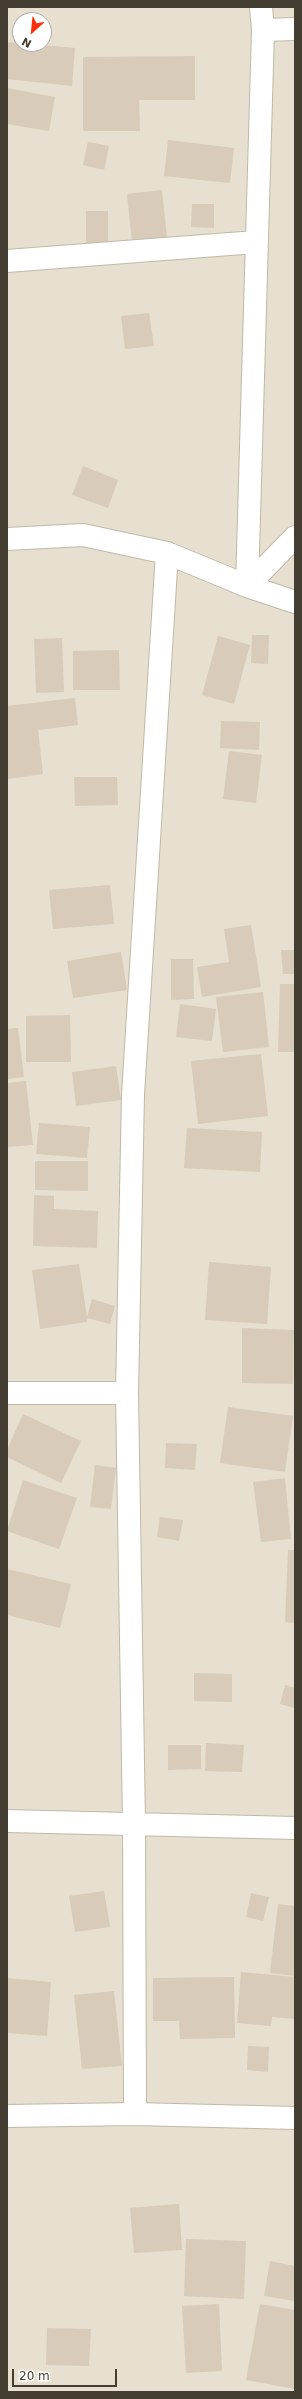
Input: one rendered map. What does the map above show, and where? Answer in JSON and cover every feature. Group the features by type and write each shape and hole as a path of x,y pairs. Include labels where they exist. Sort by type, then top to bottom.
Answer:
{"street":[{"path":"247,586 263,30 261,7"},
{"path":"263,30 295,30"},
{"path":"7,261 256,242"},
{"path":"7,539 83,535 166,553 247,586 295,602"},
{"path":"247,586 295,536"},
{"path":"135,2114 134,1823 127,1394 133,1094 166,553"},
{"path":"7,1393 127,1394"},
{"path":"7,1821 295,1828"},
{"path":"7,2116 135,2114 295,2118"}],"shaded area":[{"path":"7,7 295,7 295,2392 7,2392"}],"building":[{"path":"7,42 12,42 12,52 52,52 52,46 75,48 72,86 7,79"},
{"path":"195,56 195,100 139,100 140,131 83,131 83,57"},
{"path":"7,88 55,97 49,131 7,124"},
{"path":"168,140 234,148 230,183 164,176"},
{"path":"88,142 109,146 104,170 83,165"},
{"path":"162,190 167,238 132,242 127,194"},
{"path":"192,204 214,204 214,228 191,227"},
{"path":"86,211 108,211 108,248 86,248"},
{"path":"149,313 154,346 125,349 121,316"},
{"path":"83,466 118,480 108,508 72,495"},
{"path":"252,635 269,635 268,664 251,663"},
{"path":"218,636 250,645 234,704 202,695"},
{"path":"62,638 64,692 36,693 34,639"},
{"path":"119,650 120,690 73,690 73,651"},
{"path":"75,698 78,725 38,730 43,774 7,779 7,706"},
{"path":"221,721 260,722 259,750 220,748"},
{"path":"229,751 262,755 256,803 223,799"},
{"path":"74,777 117,777 118,805 75,806"},
{"path":"110,885 114,924 53,929 49,890"},
{"path":"251,925 261,987 202,997 197,967 229,962 224,929"},
{"path":"281,950 295,950 295,974 283,974"},
{"path":"121,952 127,990 73,998 67,961"},
{"path":"171,959 193,959 194,999 171,1000"},
{"path":"280,984 295,984 295,1052 278,1052"},
{"path":"263,992 269,1047 223,1052 216,997"},
{"path":"180,1004 216,1009 212,1041 176,1037"},
{"path":"70,1015 71,1062 26,1062 26,1016"},
{"path":"18,1028 24,1077 7,1079 7,1029"},
{"path":"261,1054 268,1116 198,1124 191,1061"},
{"path":"116,1066 121,1100 76,1106 72,1072"},
{"path":"26,1081 33,1145 7,1147 7,1083"},
{"path":"39,1123 90,1127 87,1158 36,1154"},
{"path":"187,1128 262,1132 260,1172 184,1168"},
{"path":"35,1161 88,1161 88,1191 35,1190"},
{"path":"34,1195 54,1196 54,1209 98,1211 97,1248 33,1246"},
{"path":"209,1262 271,1267 267,1324 205,1320"},
{"path":"79,1264 87,1317 92,1299 115,1306 110,1324 87,1318 87,1322 40,1329 32,1270"},
{"path":"242,1328 294,1330 293,1384 242,1383"},
{"path":"228,1407 293,1416 285,1472 220,1463"},
{"path":"23,1414 81,1441 61,1483 7,1457 7,1450"},
{"path":"166,1443 197,1444 195,1470 165,1468"},
{"path":"95,1465 116,1468 111,1509 90,1507"},
{"path":"285,1478 291,1539 261,1542 253,1482"},
{"path":"23,1480 77,1498 59,1549 7,1531"},
{"path":"160,1517 183,1520 179,1541 157,1537"},
{"path":"288,1550 295,1550 295,1623 285,1622"},
{"path":"7,1569 71,1584 60,1628 7,1615"},
{"path":"194,1673 232,1674 232,1702 194,1701"},
{"path":"285,1685 295,1688 295,1708 280,1704"},
{"path":"206,1743 244,1745 242,1772 205,1771"},
{"path":"168,1745 201,1745 201,1769 168,1770"},
{"path":"104,1891 110,1927 75,1932 69,1896"},
{"path":"251,1893 269,1897 263,1921 246,1917"},
{"path":"278,1904 295,1906 295,1976 270,1973"},
{"path":"241,1972 295,1977 295,2019 272,2017 271,2026 237,2023"},
{"path":"234,1977 235,2038 180,2039 179,2021 153,2021 153,1978"},
{"path":"7,1978 51,1982 47,2036 7,2033"},
{"path":"114,1991 122,2066 82,2069 74,1995"},
{"path":"248,2046 269,2047 268,2072 247,2070"},
{"path":"179,2204 182,2250 134,2253 130,2208"},
{"path":"186,2239 246,2241 244,2299 184,2296"},
{"path":"270,2261 295,2266 295,2301 264,2296"},
{"path":"219,2304 222,2371 186,2373 182,2306"},
{"path":"260,2304 295,2310 295,2389 246,2380"},
{"path":"47,2328 91,2329 89,2366 46,2365"}]}
